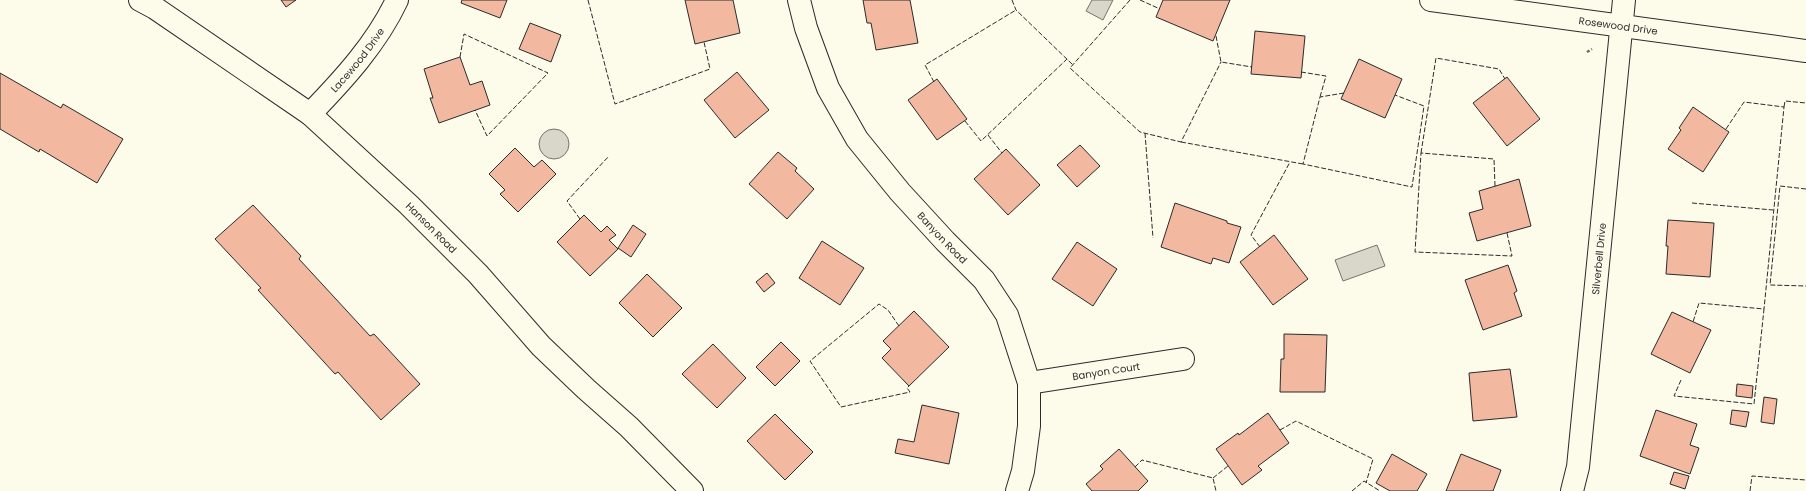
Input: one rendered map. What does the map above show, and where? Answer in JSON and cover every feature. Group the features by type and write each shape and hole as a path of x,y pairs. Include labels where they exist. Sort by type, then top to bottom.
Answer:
{"street":[{"name":"Hanson Road","path":"140,0 161,12 310,114 409,205 478,274 541,346 629,427 692,491"},
{"name":"Lacewood Drive","path":"310,114 347,74 388,20 397,0"},
{"name":"Banyon Road","path":"798,0 806,28 828,88 857,139 900,192 945,241 984,280 1007,315 1029,383 1029,426 1023,471 1017,491"},
{"name":"Rosewood Drive","path":"1431,0 1806,51"},
{"name":"Silverbell Drive","path":"1572,491 1578,467 1624,0"},
{"name":"Banyon Court","path":"1029,383 1183,359"}],"path":[{"path":"1587,52 1592,49"}],"shaded area":[{"path":"1092,0 1113,0 1103,20 1086,11"},
{"path":"554,129 565,133 569,144 565,155 554,159 543,155 539,144 543,133"},
{"path":"1377,245 1385,266 1343,281 1335,260"}],"building":[{"path":"281,0 296,0 286,7"},
{"path":"462,0 507,0 500,18 461,3"},
{"path":"685,0 733,0 740,33 695,44"},
{"path":"863,0 910,0 918,43 876,50 871,23 867,23"},
{"path":"1163,0 1230,0 1213,41 1156,17"},
{"path":"530,23 561,35 551,62 519,49"},
{"path":"1255,31 1305,36 1301,78 1251,74"},
{"path":"460,57 470,85 482,81 490,105 439,123 430,98 433,98 424,69"},
{"path":"1359,59 1402,79 1385,118 1341,99"},
{"path":"737,72 769,110 735,138 704,100"},
{"path":"0,73 61,108 63,104 123,139 97,183 40,149 39,152 0,129"},
{"path":"1507,77 1540,119 1507,146 1473,103"},
{"path":"937,79 967,119 937,140 908,100"},
{"path":"1693,107 1729,132 1703,172 1668,149 1681,130 1679,128"},
{"path":"1080,145 1100,166 1077,187 1057,165"},
{"path":"515,148 534,167 542,160 556,174 518,212 500,194 505,190 489,174"},
{"path":"1006,149 1040,185 1008,215 974,179"},
{"path":"778,152 797,168 795,171 814,189 787,219 749,184"},
{"path":"1519,179 1531,226 1477,241 1469,213 1483,209 1479,191"},
{"path":"1175,203 1241,227 1229,263 1213,258 1211,264 1161,247"},
{"path":"253,205 301,256 299,259 370,336 374,334 420,384 381,420 338,372 335,374 258,290 261,288 215,239"},
{"path":"584,215 601,232 607,226 616,235 609,240 618,249 590,276 557,242"},
{"path":"1668,220 1714,223 1710,277 1666,274"},
{"path":"633,225 646,234 631,257 618,248"},
{"path":"1274,235 1308,279 1273,305 1240,262"},
{"path":"822,241 864,268 840,305 799,278"},
{"path":"1077,242 1117,269 1093,306 1052,279"},
{"path":"1508,265 1517,291 1514,293 1522,316 1483,330 1465,280"},
{"path":"767,273 775,283 764,292 756,282"},
{"path":"647,274 682,308 653,337 619,303"},
{"path":"914,311 949,347 909,386 882,358 891,349 883,341"},
{"path":"1672,312 1711,330 1690,373 1651,354"},
{"path":"1284,334 1327,335 1325,392 1280,392 1281,359 1284,359"},
{"path":"781,342 800,361 775,386 756,367"},
{"path":"713,344 746,378 717,408 682,374"},
{"path":"1510,369 1517,417 1473,421 1469,373"},
{"path":"1737,384 1753,386 1752,398 1736,396"},
{"path":"1764,397 1777,399 1774,424 1761,422"},
{"path":"922,405 959,413 949,464 895,453 898,439 914,442"},
{"path":"1656,410 1697,424 1690,445 1699,448 1690,474 1640,456"},
{"path":"1732,410 1749,412 1746,427 1730,424"},
{"path":"1268,413 1289,443 1258,466 1262,470 1242,485 1216,449 1238,433 1239,435"},
{"path":"775,414 813,452 785,480 747,441"},
{"path":"1119,449 1148,481 1138,491 1092,491 1086,484 1103,469 1100,466"},
{"path":"1392,454 1427,474 1417,491 1390,491 1376,483"},
{"path":"1461,454 1501,470 1493,491 1446,491"},
{"path":"1674,472 1689,476 1685,489 1670,484"}],"fence":[{"path":"588,0 615,104 710,69 704,42"},
{"path":"1012,0 1016,10 1073,65"},
{"path":"1130,0 1070,68 1140,132 1181,142 1221,62"},
{"path":"1140,0 1160,9"},
{"path":"934,82 925,65 1016,10"},
{"path":"460,57 464,34 548,73 487,136 475,110"},
{"path":"1216,36 1221,62 1252,67"},
{"path":"1421,153 1436,58 1499,69 1505,79"},
{"path":"965,121 981,141 1067,59"},
{"path":"1301,72 1326,76 1320,97"},
{"path":"1344,93 1320,97 1303,164 1412,187 1424,106 1395,95"},
{"path":"1784,107 1785,101 1806,103"},
{"path":"1726,129 1744,102 1784,107 1764,309"},
{"path":"1145,133 1153,238"},
{"path":"988,135 1002,153"},
{"path":"1181,142 1303,164"},
{"path":"1495,186 1494,159 1421,153 1415,252 1512,256 1507,233"},
{"path":"580,219 567,201 609,156"},
{"path":"1260,247 1251,235 1290,162"},
{"path":"1806,189 1780,186 1770,285 1806,286"},
{"path":"1692,203 1773,210"},
{"path":"1681,380 1674,396 1754,404 1764,309 1699,303 1693,322"},
{"path":"899,326 888,310 879,304 810,361 841,407 910,392 907,388 909,386"},
{"path":"1280,430 1296,421 1373,459 1366,483"},
{"path":"1135,467 1142,460 1213,478 1216,491"},
{"path":"1213,478 1228,466"},
{"path":"1750,491 1752,476 1806,480"},
{"path":"1352,491 1364,481 1380,491"}]}
